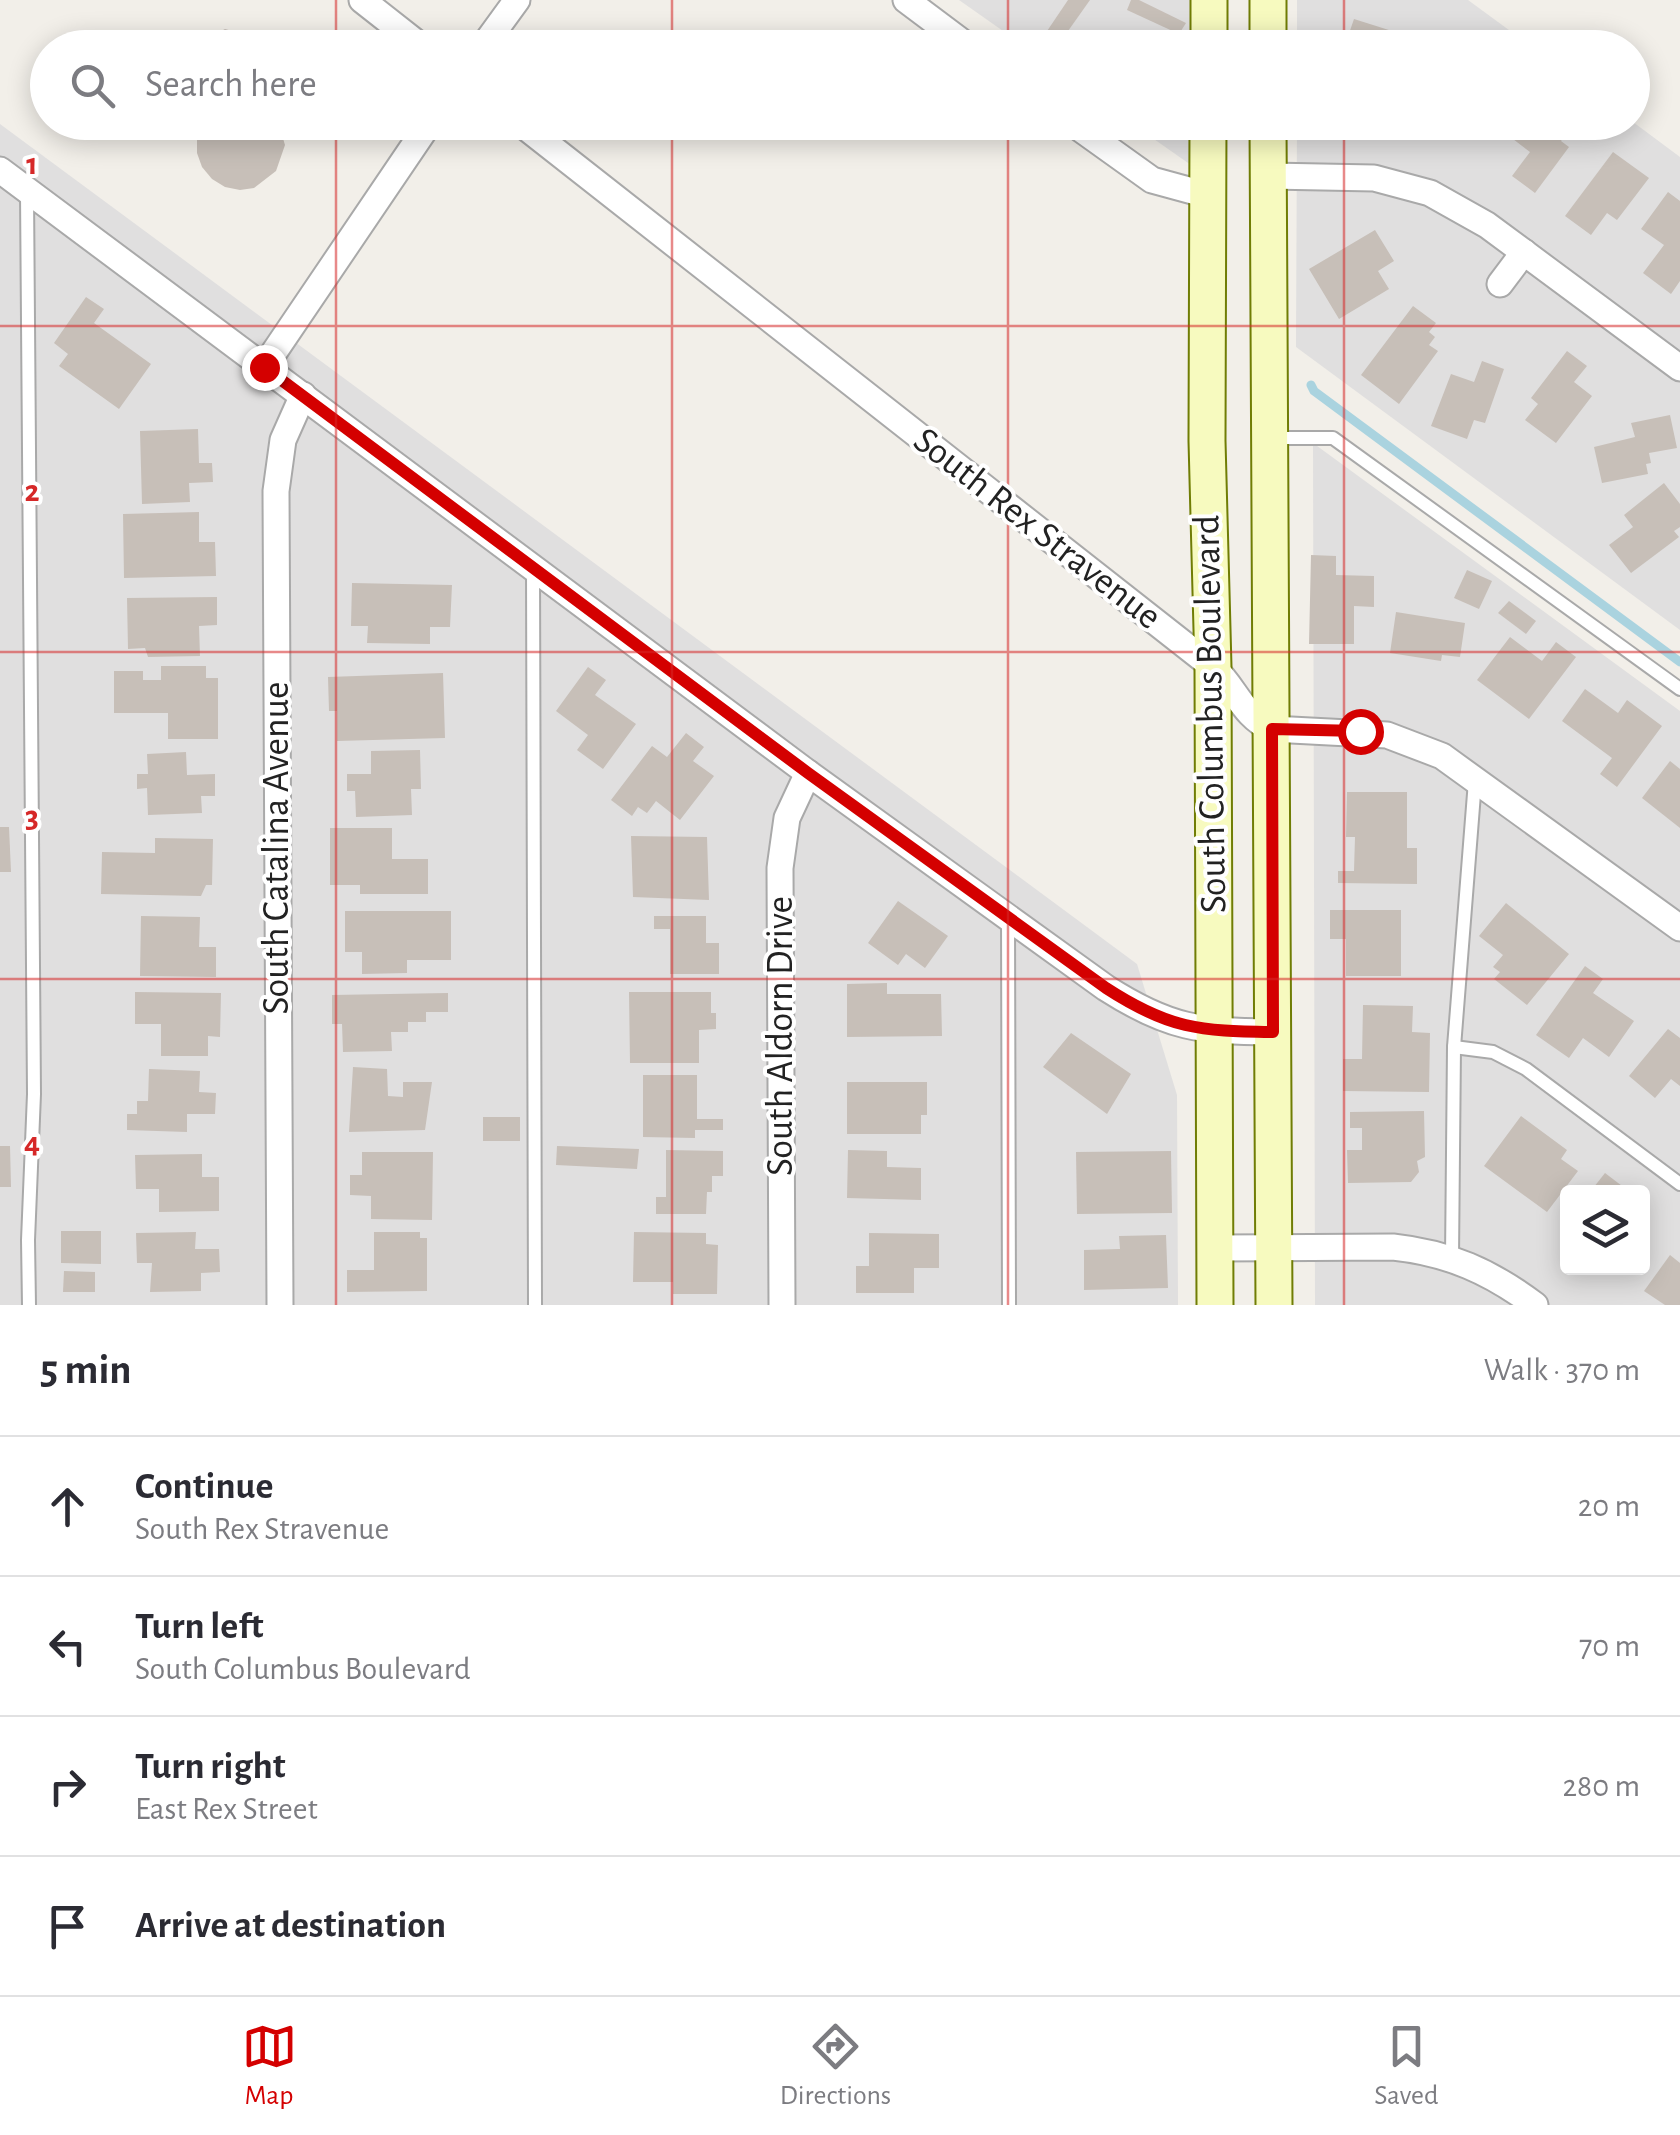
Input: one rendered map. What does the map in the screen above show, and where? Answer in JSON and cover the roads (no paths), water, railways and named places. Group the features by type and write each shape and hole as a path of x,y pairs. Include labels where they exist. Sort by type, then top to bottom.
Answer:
{"street":[{"path":"362,0 400,30"},
{"path":"495,30 517,0"},
{"path":"906,0 946,30"},
{"path":"1209,0 1209,30"},
{"path":"1268,0 1268,30"},
{"path":"264,367 418,140"},
{"name":"South Rex Stravenue","path":"542,140 1213,667 1247,713 1272,729"},
{"path":"1096,140 1152,180 1207,195"},
{"name":"South Columbus Boulevard","path":"1208,140 1206,441 1213,667 1215,1305"},
{"name":"South Columbus Boulevard","path":"1268,140 1274,1305"},
{"path":"0,170 808,773 1142,1010 1186,1028 1273,1032"},
{"path":"1268,176 1349,176 1401,184 1458,206 1680,368"},
{"path":"1500,284 1524,252"},
{"name":"South Catalina Avenue","path":"280,1305 276,491 283,440 302,395"},
{"path":"1272,729 1387,735 1442,756 1680,928"},
{"name":"South Aldorn Drive","path":"782,1305 780,868 787,818 808,773"},
{"path":"1215,1248 1393,1247 1452,1257 1479,1268 1522,1301"}],"lane":[{"path":"27,190 34,1094 29,1305"},
{"path":"1270,438 1333,438 1680,689"},
{"path":"533,568 536,1305"},
{"path":"1452,1257 1454,1047 1475,777"},
{"path":"1008,917 1010,1305"},
{"path":"1454,1047 1493,1052 1526,1069 1680,1184"}],"waterway":[{"path":"1311,385 1680,662"}]}
